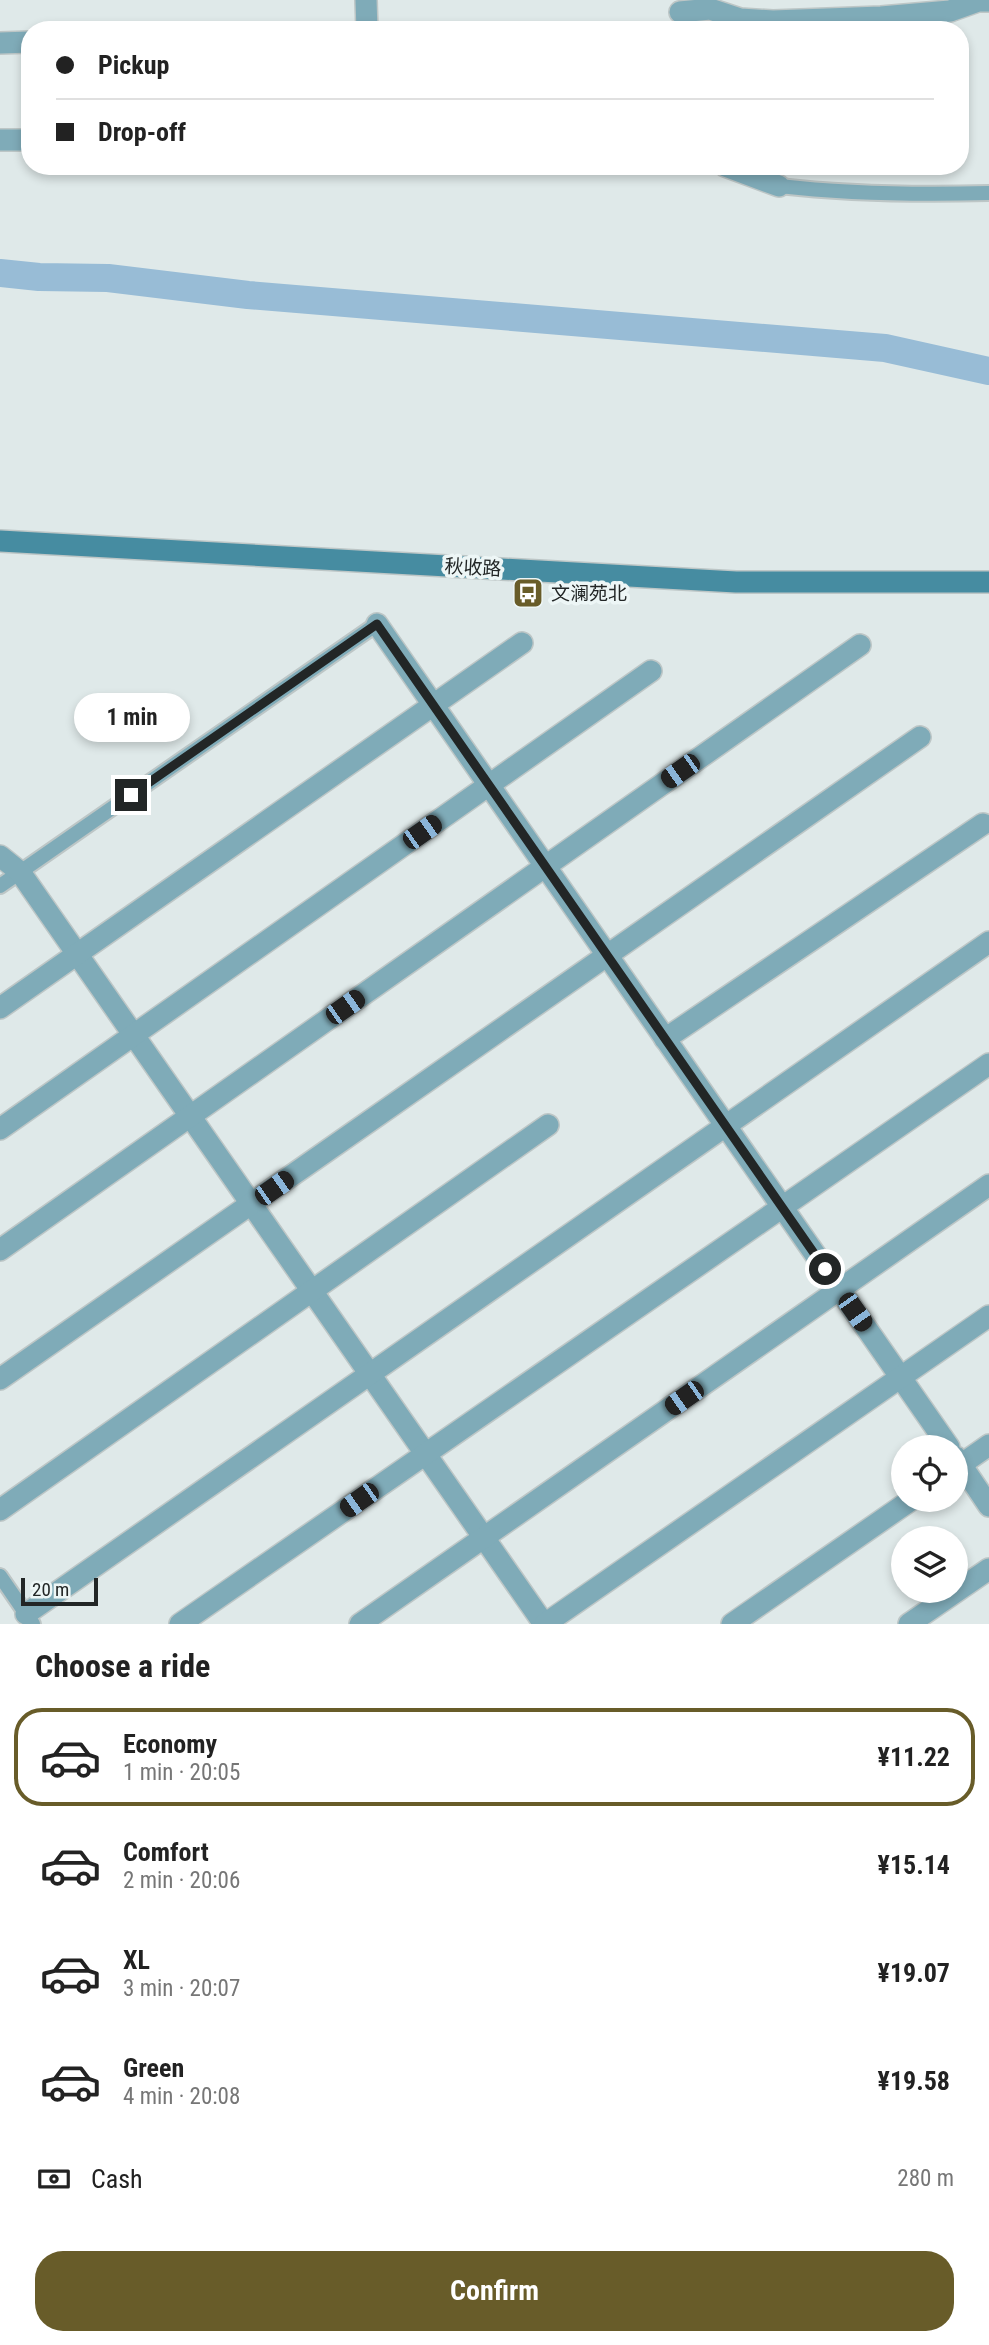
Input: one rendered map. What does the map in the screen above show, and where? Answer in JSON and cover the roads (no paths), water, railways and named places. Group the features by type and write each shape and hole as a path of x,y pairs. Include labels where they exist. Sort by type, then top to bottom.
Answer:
{"street":[{"path":"366,0 367,21"},
{"path":"679,14 716,4 740,19 773,21 881,17 950,11 980,1"},
{"path":"0,43 21,42"},
{"path":"0,140 21,140"},
{"path":"749,175 779,186"},
{"name":"秋收路","path":"0,541 736,582 989,582"},
{"path":"377,624 939,1435"},
{"path":"0,1008 522,643"},
{"path":"0,1250 860,645"},
{"path":"0,1129 651,671"},
{"path":"0,1379 920,737"},
{"path":"665,1039 983,824"},
{"path":"0,856 20,872 545,1624 989,1316"},
{"path":"30,1619 370,1374 989,942"},
{"path":"180,1624 989,1064"},
{"path":"0,1510 548,1125"},
{"path":"360,1624 989,1185"},
{"path":"968,1454 989,1445"},
{"path":"968,1477 989,1506"},
{"path":"732,1624 894,1512"},
{"path":"909,1624 989,1569"}],"lane":[{"path":"779,186 844,193 989,193"},
{"path":"0,886 377,624"},
{"path":"0,1576 30,1619"}],"waterway":[{"path":"0,273 39,277 108,278 248,295 885,348 989,371"}],"place":[{"name":"文澜苑北","path":"528,593"}]}
